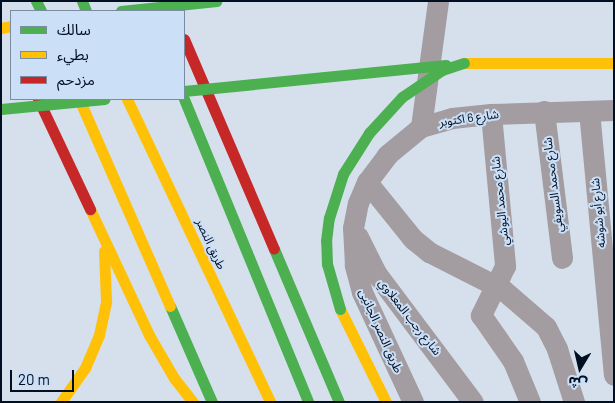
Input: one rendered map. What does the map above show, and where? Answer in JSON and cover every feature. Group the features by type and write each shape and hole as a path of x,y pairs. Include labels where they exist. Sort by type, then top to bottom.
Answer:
{"highway":[{"path":"130,10 216,1"},
{"path":"1,20 10,39"},
{"path":"185,41 339,402"},
{"path":"185,91 464,64 614,63"},
{"path":"386,402 332,287 326,241 328,218 343,174 385,114 422,83 442,70 464,64"},
{"path":"38,100 161,357 194,402"},
{"path":"79,100 212,402"},
{"path":"1,109 95,100"},
{"name":"طريق النصر","path":"128,100 270,402"},
{"path":"184,100 308,402"},
{"path":"61,402 85,368 99,335 106,300 106,265 100,230"}],"street":[{"path":"421,127 438,1"},
{"name":"شارع 6 اكتوبر","path":"353,228 358,203 367,182 387,155 421,127 452,118 491,114 614,110"},
{"name":"شارع محمد السويفي","path":"544,111 562,258"},
{"name":"شارع أبو شوشه","path":"589,111 614,375"},
{"name":"شارع محمد اليوشي","path":"491,114 506,255 503,276 482,310 482,320 513,361 530,402"},
{"path":"367,182 429,252 496,286 551,334 574,402"},
{"name":"طريق النصر الجانيى","path":"353,228 356,265 362,292 413,402"},
{"name":"شارع رجب المعلاوي","path":"353,228 376,273 473,402"}],"traffic: fast":[{"path":"36,1 40,10"},
{"path":"82,1 86,10"},
{"path":"130,10 216,1"},
{"path":"340,309 327,264 326,241 329,218 343,174 369,133 402,97 442,70 464,63"},
{"path":"185,91 446,65"},
{"path":"1,109 95,100"},
{"path":"184,100 308,402"},
{"path":"274,249 339,402"},
{"path":"170,306 212,402"}],"traffic: slow":[{"path":"1,28 10,26"},
{"path":"464,63 614,63"},
{"path":"79,100 170,306"},
{"path":"127,100 270,402"},
{"path":"90,209 149,335 174,378 193,402"},
{"path":"61,402 85,368 99,335 106,301 104,251"},
{"path":"340,309 386,402"}],"traffic: jam":[{"path":"185,41 274,249"},
{"path":"38,100 90,209"}]}
